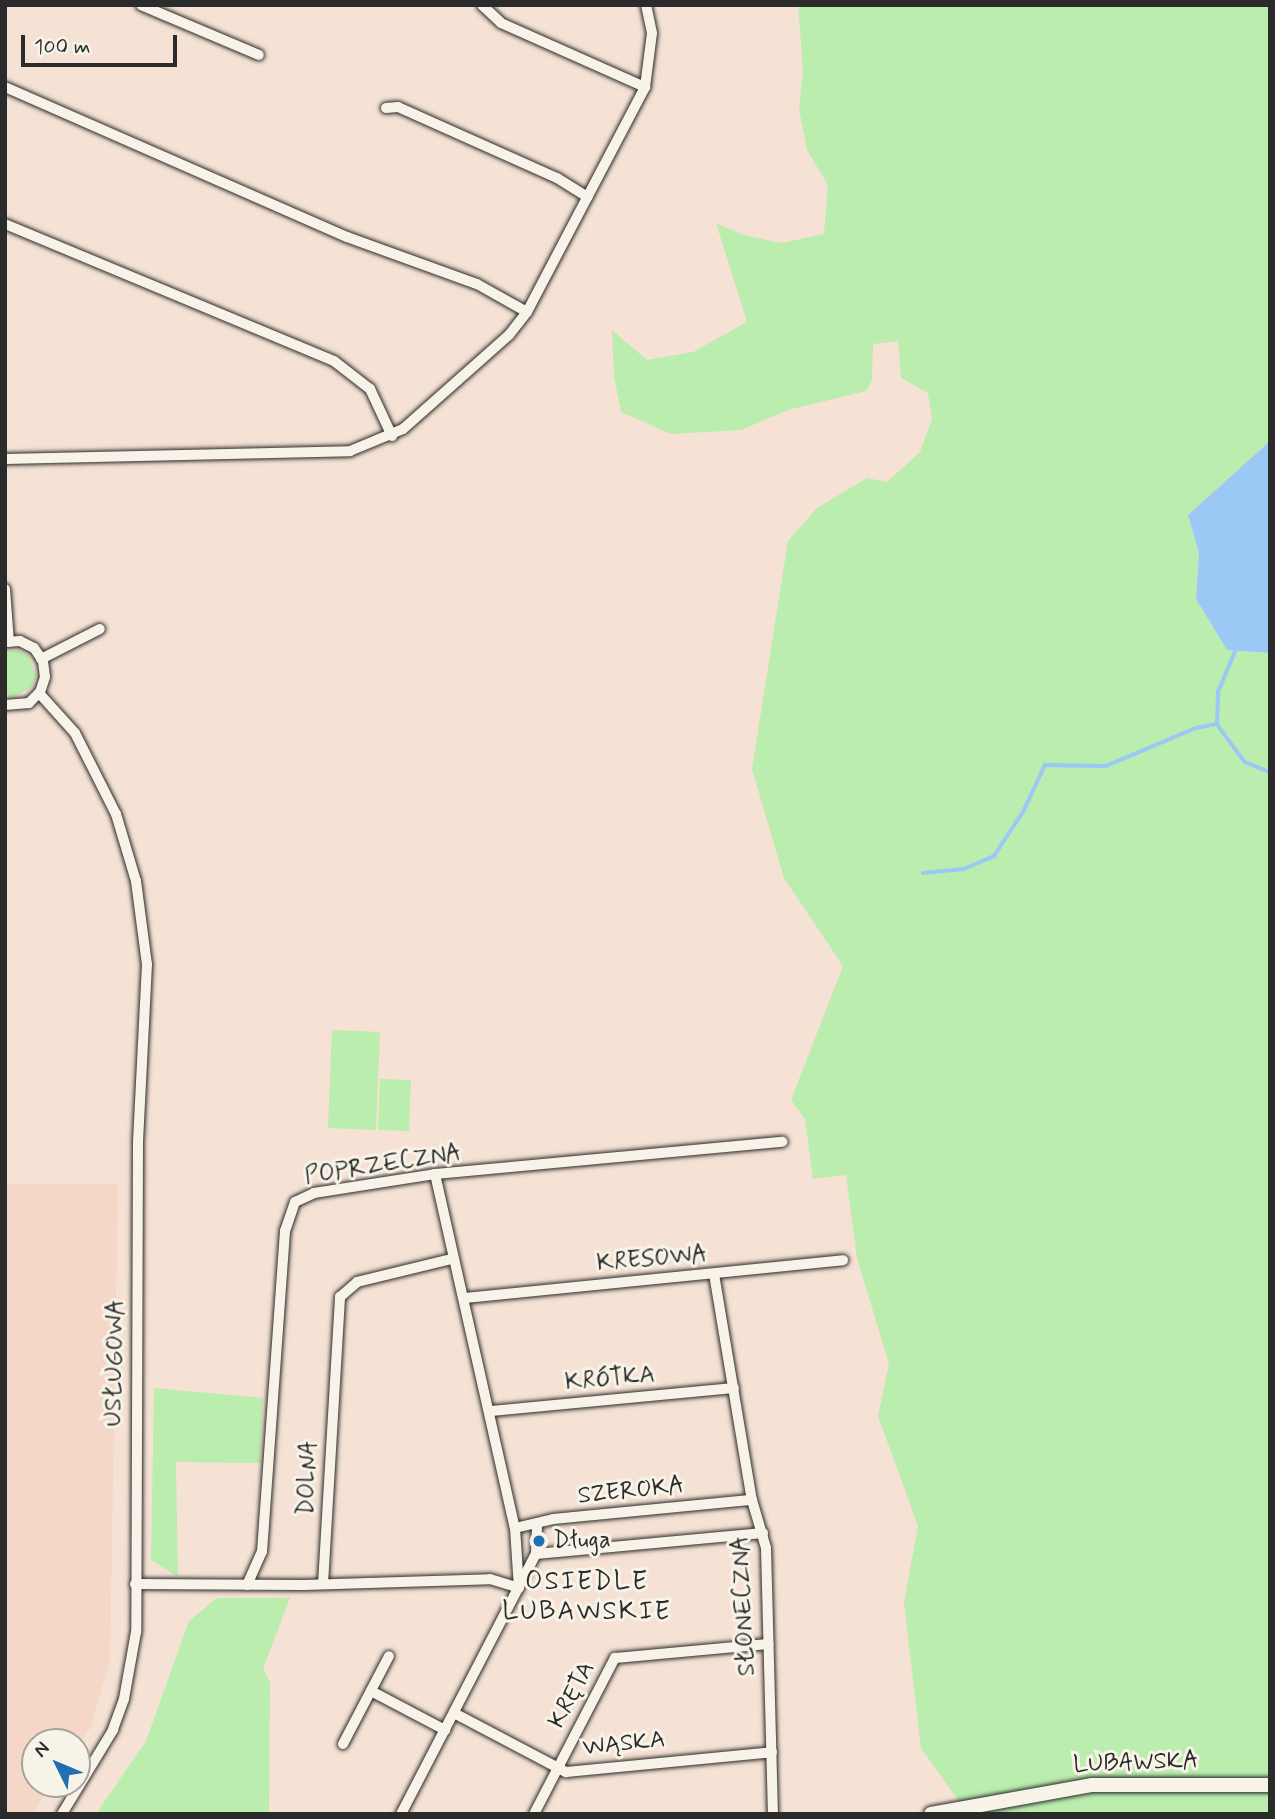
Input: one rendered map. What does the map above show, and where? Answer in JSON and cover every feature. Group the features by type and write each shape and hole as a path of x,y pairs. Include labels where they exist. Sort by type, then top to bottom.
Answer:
{"main road":[{"name":"LUBAWSKA","path":"931,1814 1005,1799 1129,1783 1270,1785"},
{"name":"LUBAWSKA","path":"964,1814 1005,1799"}],"street":[{"path":"141,5 259,55"},
{"path":"482,5 501,23 645,87"},
{"path":"5,460 350,451 392,436 509,335 527,312 645,87 652,33 646,5"},
{"path":"5,87 240,187 347,237 477,284 527,312"},
{"path":"386,108 398,107 557,178 587,197"},
{"path":"5,224 167,293 300,345 361,378 392,436"},
{"path":"5,589 7,642 34,648 41,659 46,677 39,693 29,703 5,705"},
{"path":"41,659 100,629"},
{"name":"USŁUGOWA","path":"39,693 75,733 116,814 136,881 147,964 138,1143 136,1632 124,1699 98,1757 62,1814"},
{"name":"POPRZECZNA","path":"247,1585 262,1552 288,1210 301,1196 435,1174 783,1142"},
{"path":"435,1174 452,1259 465,1297 491,1411 515,1528 519,1588"},
{"name":"DOLNA","path":"323,1584 340,1297 357,1282 452,1259"},
{"name":"KRESOWA","path":"465,1297 843,1260"},
{"name":"SŁONECZNA","path":"714,1274 752,1500 764,1534 773,1814"},
{"name":"KRÓTKA","path":"491,1411 734,1388"},
{"name":"SZEROKA","path":"515,1528 752,1500"},
{"path":"401,1814 536,1554 537,1525"},
{"path":"536,1554 764,1534"},
{"path":"135,1584 247,1585 490,1580 519,1588"},
{"name":"KRĘTA","path":"534,1814 615,1658 768,1644"},
{"path":"343,1744 389,1656"},
{"path":"371,1691 445,1730"},
{"name":"WĄSKA","path":"454,1713 566,1772 772,1752"}],"shaded area":[{"path":"5,1184 118,1184 110,1659 90,1728 21,1728 21,1798 43,1798 32,1814 5,1814"}],"green space":[{"path":"798,5 1270,5 1270,441 1188,515 1199,553 1196,599 1227,650 1270,653 1270,1814 968,1814 921,1748 904,1603 918,1526 878,1416 889,1364 857,1258 846,1175 813,1179 805,1119 791,1100 843,966 784,878 752,769 788,541 817,508 867,478 887,482 920,452 932,419 928,393 901,378 898,341 873,344 872,380 866,391 788,410 741,430 671,434 621,412 614,377 612,330 647,360 693,352 747,322 716,223 743,235 782,243 824,234 828,185 807,150 799,109 803,70"},
{"path":"19,650 29,656 36,676 32,687 13,697 5,695 5,651"},
{"path":"332,1030 380,1032 376,1130 328,1128"},
{"path":"380,1079 411,1080 409,1131 378,1130"},
{"path":"154,1388 263,1398 260,1463 176,1462 178,1577 151,1560"},
{"path":"217,1598 290,1598 263,1669 270,1682 269,1814 96,1814 146,1741 189,1621"}],"water":[{"path":"1270,441 1270,653 1227,650 1196,599 1199,553 1188,515"}],"waterway":[{"path":"923,873 964,869 994,856 1023,812 1045,765 1106,766 1196,728 1217,724 1218,692 1237,647"},
{"path":"1217,724 1245,762 1270,772"}],"place":[{"name":"Długa","path":"539,1541"}],"district":[{"name":"OSIEDLE LUBAWSKIE","path":"587,1598"}]}
